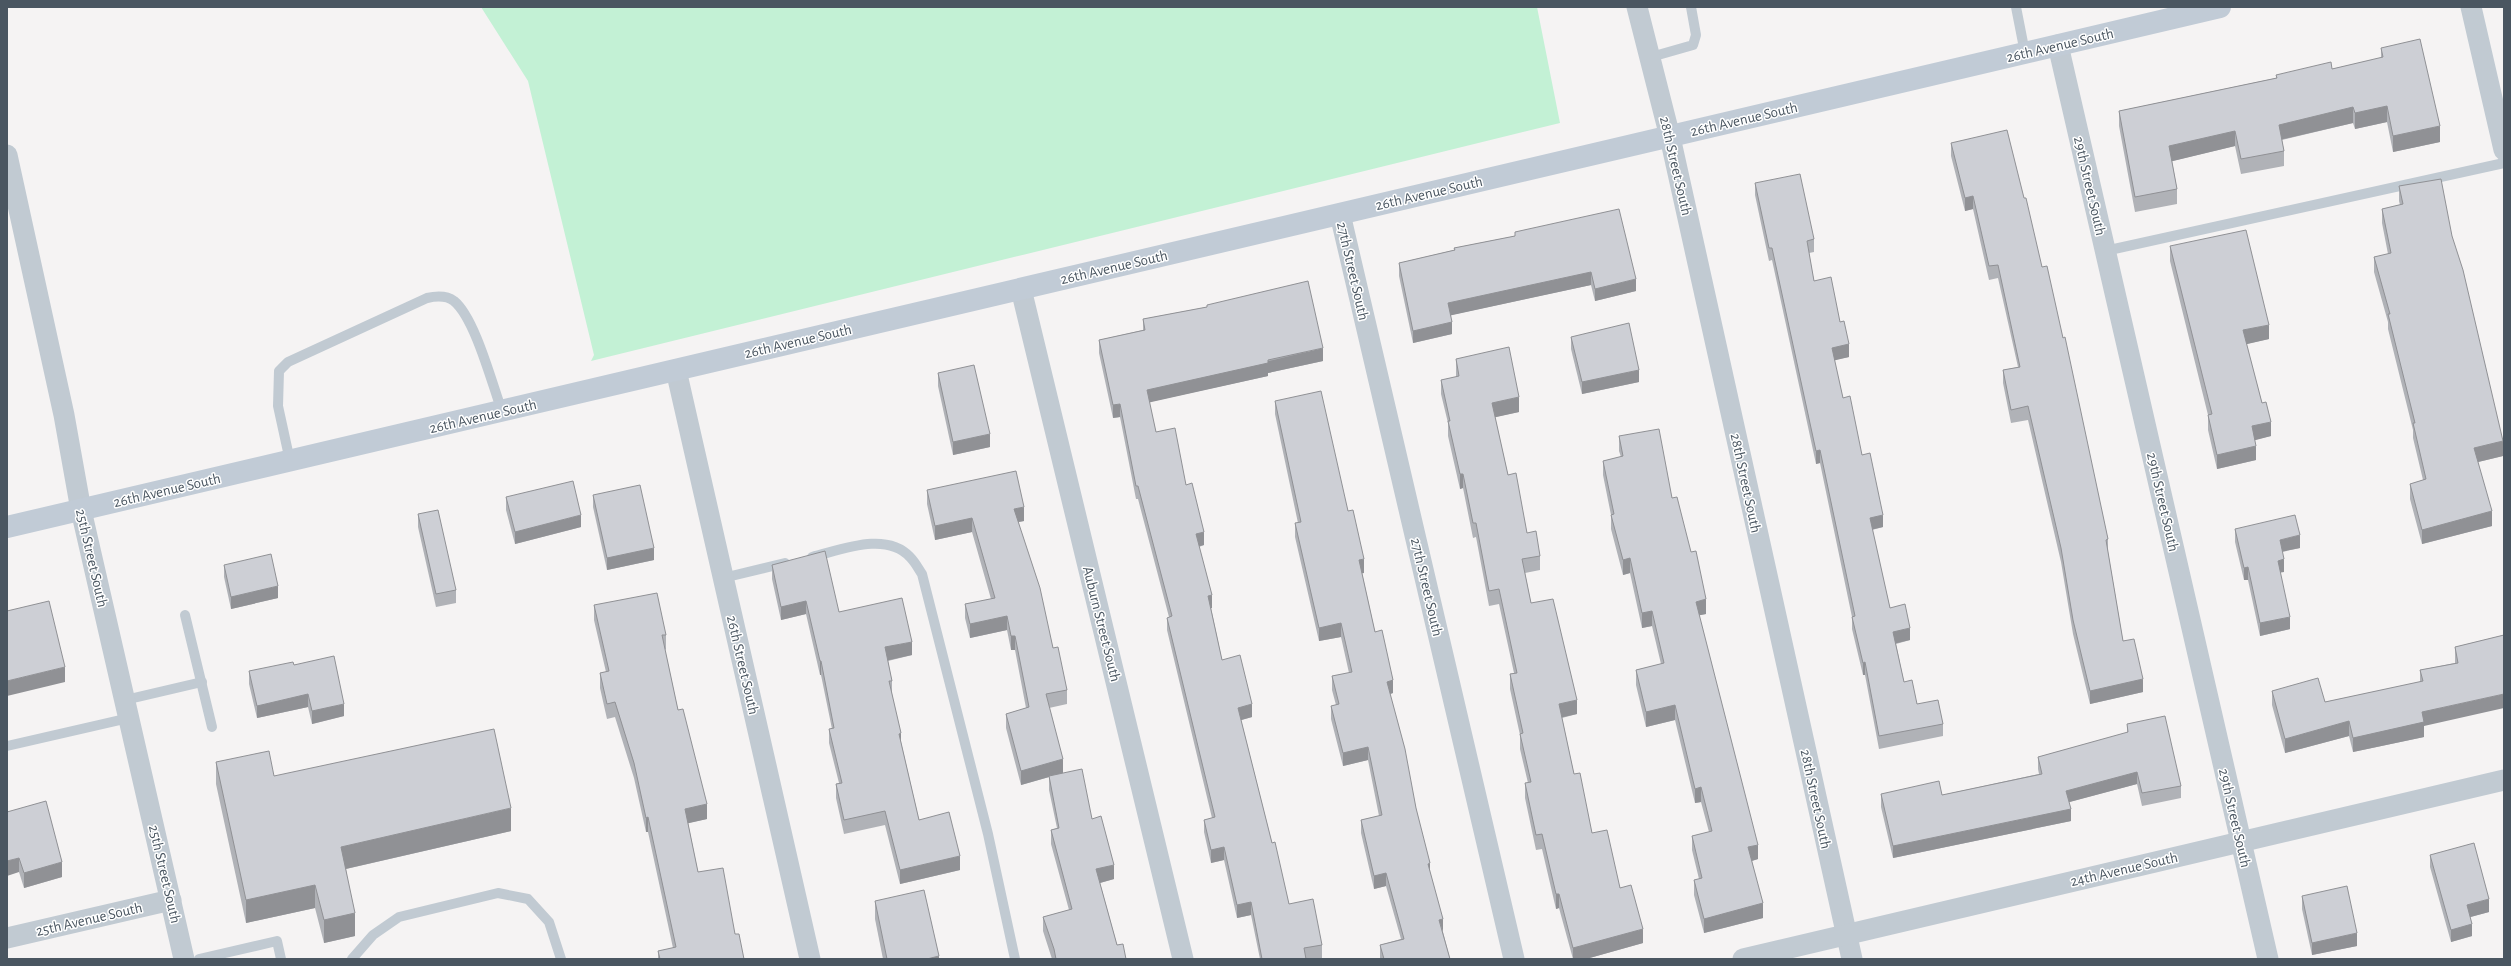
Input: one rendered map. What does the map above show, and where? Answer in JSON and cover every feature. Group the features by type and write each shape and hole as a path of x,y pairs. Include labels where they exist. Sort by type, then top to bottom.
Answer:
{"street":[{"name":"28th Street South","path":"1637,7 1670,136 1852,959"},
{"name":"26th Avenue South","path":"7,528 2220,7"},
{"path":"2471,7 2504,150"},
{"name":"29th Street South","path":"2058,45 2268,959"},
{"name":"25th Street South","path":"7,155 62,407 81,510 184,959"},
{"name":"27th Street South","path":"1340,214 1514,959"},
{"name":"Auburn Street South","path":"1020,289 1183,959"},
{"name":"26th Street South","path":"676,370 810,959"},
{"name":"24th Avenue South","path":"1743,959 2504,780"},
{"name":"25th Avenue South","path":"7,938 171,900"}],"lane":[{"path":"1651,57 1693,45 1696,35 1691,7"},
{"path":"2016,7 2025,53"},
{"path":"2105,251 2504,163"},
{"path":"290,461 278,406 277,387 279,371 288,362 427,298 440,296 453,300 468,319 502,411"},
{"path":"723,578 863,545 889,545 909,556 922,574 986,827 1015,959"},
{"path":"185,615 212,727"},
{"path":"7,746 127,709 202,682"},
{"path":"352,959 373,934 399,917 498,893 528,899 549,922 561,959"},
{"path":"199,959 277,941 280,959"}],"green space":[{"path":"481,7 1537,7 1560,123 591,361 594,355 528,81"}],"building":[{"path":"2420,39 2440,126 2393,136 2387,106 2355,113 2353,107 2279,125 2284,151 2241,159 2235,131 2169,146 2177,189 2135,197 2119,111 2277,78 2276,75 2331,62 2332,69 2383,57 2381,48"},
{"path":"2007,130 2024,198 2026,198 2042,267 2047,266 2063,338 2065,337 2108,539 2106,540 2123,641 2134,639 2143,679 2090,691 2073,620 2061,548 2028,406 2011,410 2003,370 2020,367 1998,265 1989,266 1973,196 1965,198 1951,143"},
{"path":"1800,174 1814,239 1807,241 1814,281 1831,277 1840,322 1844,321 1849,344 1832,348 1843,398 1850,396 1862,455 1870,453 1883,515 1870,518 1890,608 1905,604 1910,628 1893,632 1904,682 1912,680 1917,704 1938,700 1943,724 1879,736 1865,662 1863,663 1852,617 1855,616 1820,450 1816,451 1772,248 1769,248 1755,183"},
{"path":"2441,179 2452,236 2463,270 2503,441 2474,448 2492,511 2422,530 2410,484 2426,479 2413,423 2415,423 2388,314 2390,314 2374,257 2391,253 2382,209 2403,204 2399,186"},
{"path":"1619,209 1636,279 1595,289 1591,272 1448,303 1452,322 1413,331 1399,263 1455,250 1454,248 1515,236 1515,232"},
{"path":"2246,230 2269,325 2243,330 2262,403 2266,402 2271,422 2252,426 2256,446 2217,455 2208,415 2212,414 2170,246"},
{"path":"1308,281 1323,348 1268,360 1268,363 1147,390 1156,432 1175,428 1186,485 1192,483 1204,532 1196,534 1212,595 1208,596 1222,660 1240,655 1252,704 1238,708 1272,843 1275,842 1289,904 1313,899 1322,945 1304,948 1306,959 1262,959 1251,902 1237,905 1224,847 1211,850 1204,820 1215,817 1167,618 1172,616 1138,486 1136,486 1120,404 1113,405 1099,340 1145,330 1143,319 1207,307 1207,305"},
{"path":"1629,323 1639,370 1582,382 1571,337"},
{"path":"1509,347 1519,397 1492,403 1508,475 1516,473 1527,533 1536,531 1540,556 1522,559 1531,603 1553,599 1577,700 1559,704 1574,774 1580,773 1592,833 1607,830 1620,888 1631,885 1643,929 1573,948 1559,894 1556,894 1542,834 1536,835 1525,783 1531,782 1520,734 1523,733 1510,674 1517,673 1499,589 1489,591 1476,523 1473,523 1463,474 1460,474 1448,421 1450,421 1441,380 1459,376 1456,359"},
{"path":"974,365 990,434 953,442 938,373"},
{"path":"1321,391 1348,511 1353,510 1364,559 1359,560 1375,632 1382,630 1393,680 1387,682 1405,749 1416,808 1430,863 1428,864 1443,919 1439,920 1450,959 1384,959 1380,945 1404,939 1386,873 1374,876 1361,820 1382,815 1368,747 1343,753 1331,706 1339,704 1332,676 1352,672 1341,623 1319,628 1295,523 1301,522 1275,401"},
{"path":"1659,429 1672,498 1677,497 1691,552 1696,551 1706,599 1696,602 1758,845 1748,847 1763,903 1704,919 1694,880 1702,878 1692,836 1712,831 1701,787 1695,789 1675,705 1646,712 1636,670 1664,663 1652,611 1642,613 1630,558 1623,560 1611,515 1614,514 1603,461 1623,456 1619,436"},
{"path":"1016,471 1024,507 1014,509 1040,588 1053,648 1058,647 1067,690 1046,694 1063,759 1021,771 1006,714 1029,707 1015,636 1011,636 1007,616 970,624 965,604 995,598 972,518 935,526 927,490"},
{"path":"573,481 581,515 515,532 506,497"},
{"path":"640,485 654,548 607,558 593,495"},
{"path":"438,510 456,590 436,594 418,514"},
{"path":"2295,515 2300,535 2280,540 2284,559 2278,561 2290,617 2260,623 2248,567 2244,568 2235,529"},
{"path":"825,551 839,612 902,598 912,642 885,647 892,681 889,681 901,733 899,734 919,820 949,812 960,856 900,870 885,811 844,820 836,784 842,783 829,729 834,728 821,661 806,601 781,607 772,565"},
{"path":"271,554 278,586 231,597 224,565"},
{"path":"657,593 666,635 662,635 678,710 683,709 707,804 685,809 698,872 723,868 735,934 739,934 744,959 660,959 658,951 676,947 648,817 646,818 634,763 615,702 607,704 600,673 609,671 594,605"},
{"path":"49,601 65,667 7,681 7,611"},
{"path":"2504,635 2504,694 2422,712 2424,722 2353,738 2349,721 2285,739 2272,691 2318,678 2325,702 2423,681 2420,670 2458,663 2455,647"},
{"path":"334,656 344,704 312,711 308,694 257,706 249,671 293,662 294,665"},
{"path":"2165,716 2181,786 2142,793 2137,772 2066,791 2071,809 1893,846 1881,794 1939,781 1942,795 2042,774 2038,757 2128,732 2127,724"},
{"path":"494,729 511,808 341,847 355,913 324,920 315,885 246,900 216,762 269,751 274,776"},
{"path":"1082,769 1092,819 1101,816 1114,865 1096,869 1117,945 1123,944 1126,959 1056,959 1043,917 1072,909 1051,830 1059,828 1049,776"},
{"path":"46,801 62,862 24,873 19,858 7,861 7,812"},
{"path":"2474,843 2489,899 2467,905 2472,924 2451,930 2430,855"},
{"path":"2347,886 2357,933 2312,943 2302,896"},
{"path":"924,890 939,956 927,959 887,959 875,901"}]}
